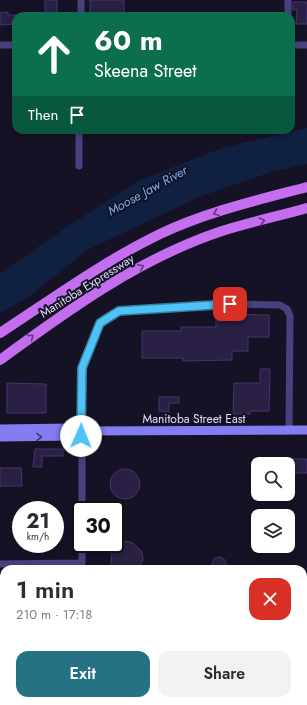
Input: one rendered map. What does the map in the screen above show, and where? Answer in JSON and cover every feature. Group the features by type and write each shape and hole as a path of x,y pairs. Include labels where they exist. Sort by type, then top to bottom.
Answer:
{"main road":[{"name":"Manitoba Expressway","path":"0,333 101,267 160,234 218,212 307,187"},
{"name":"Manitoba Expressway","path":"0,360 35,334 118,279 168,253 222,231 307,208"}],"street":[{"path":"81,0 81,12"},
{"path":"288,0 288,12"},
{"path":"0,45 12,45"},
{"path":"295,45 307,45"},
{"path":"79,134 79,166"},
{"path":"82,501 82,368 100,323 119,311 230,304 280,305 287,309 290,316 289,430"},
{"name":"Manitoba Street East","path":"0,429 74,428 81,434"},
{"name":"Manitoba Street East","path":"0,437 307,430"},
{"path":"0,564 82,563 82,553"}],"water":[{"name":"Moose Jaw River","path":"307,128 307,164 271,172 199,197 87,250 30,296 0,313 0,274 68,226 138,181 222,148 282,134 295,134 295,131"}],"building":[{"path":"45,0 57,0 57,12 45,12"},
{"path":"90,0 124,0 124,12 90,12"},
{"path":"293,2 307,2 307,24 296,24 297,10 293,10"},
{"path":"8,12 8,15 12,15 12,24 0,25 0,13"},
{"path":"216,314 269,315 269,337 248,337 248,351 232,351 232,360 183,361 183,358 142,358 142,331 181,331 181,327 216,327"},
{"path":"260,369 270,369 269,411 250,411 250,414 233,414 234,383 260,383"},
{"path":"7,383 46,384 46,413 7,413"},
{"path":"159,397 179,397 179,403 169,403 169,412 159,411"},
{"path":"35,449 63,449 63,456 42,456 42,467 33,467"},
{"path":"295,459 307,459 307,473 295,473"},
{"path":"0,468 21,468 22,486 0,486"},
{"path":"125,469 136,473 140,484 136,495 125,499 114,495 110,484 114,473"},
{"path":"124,541 133,543 142,552 143,560 140,565 111,564 112,553 124,553"},
{"path":"219,557 225,561 226,565 212,564 214,559"}],"route":[{"path":"81,436 82,368 100,323 119,311 230,304"}]}
